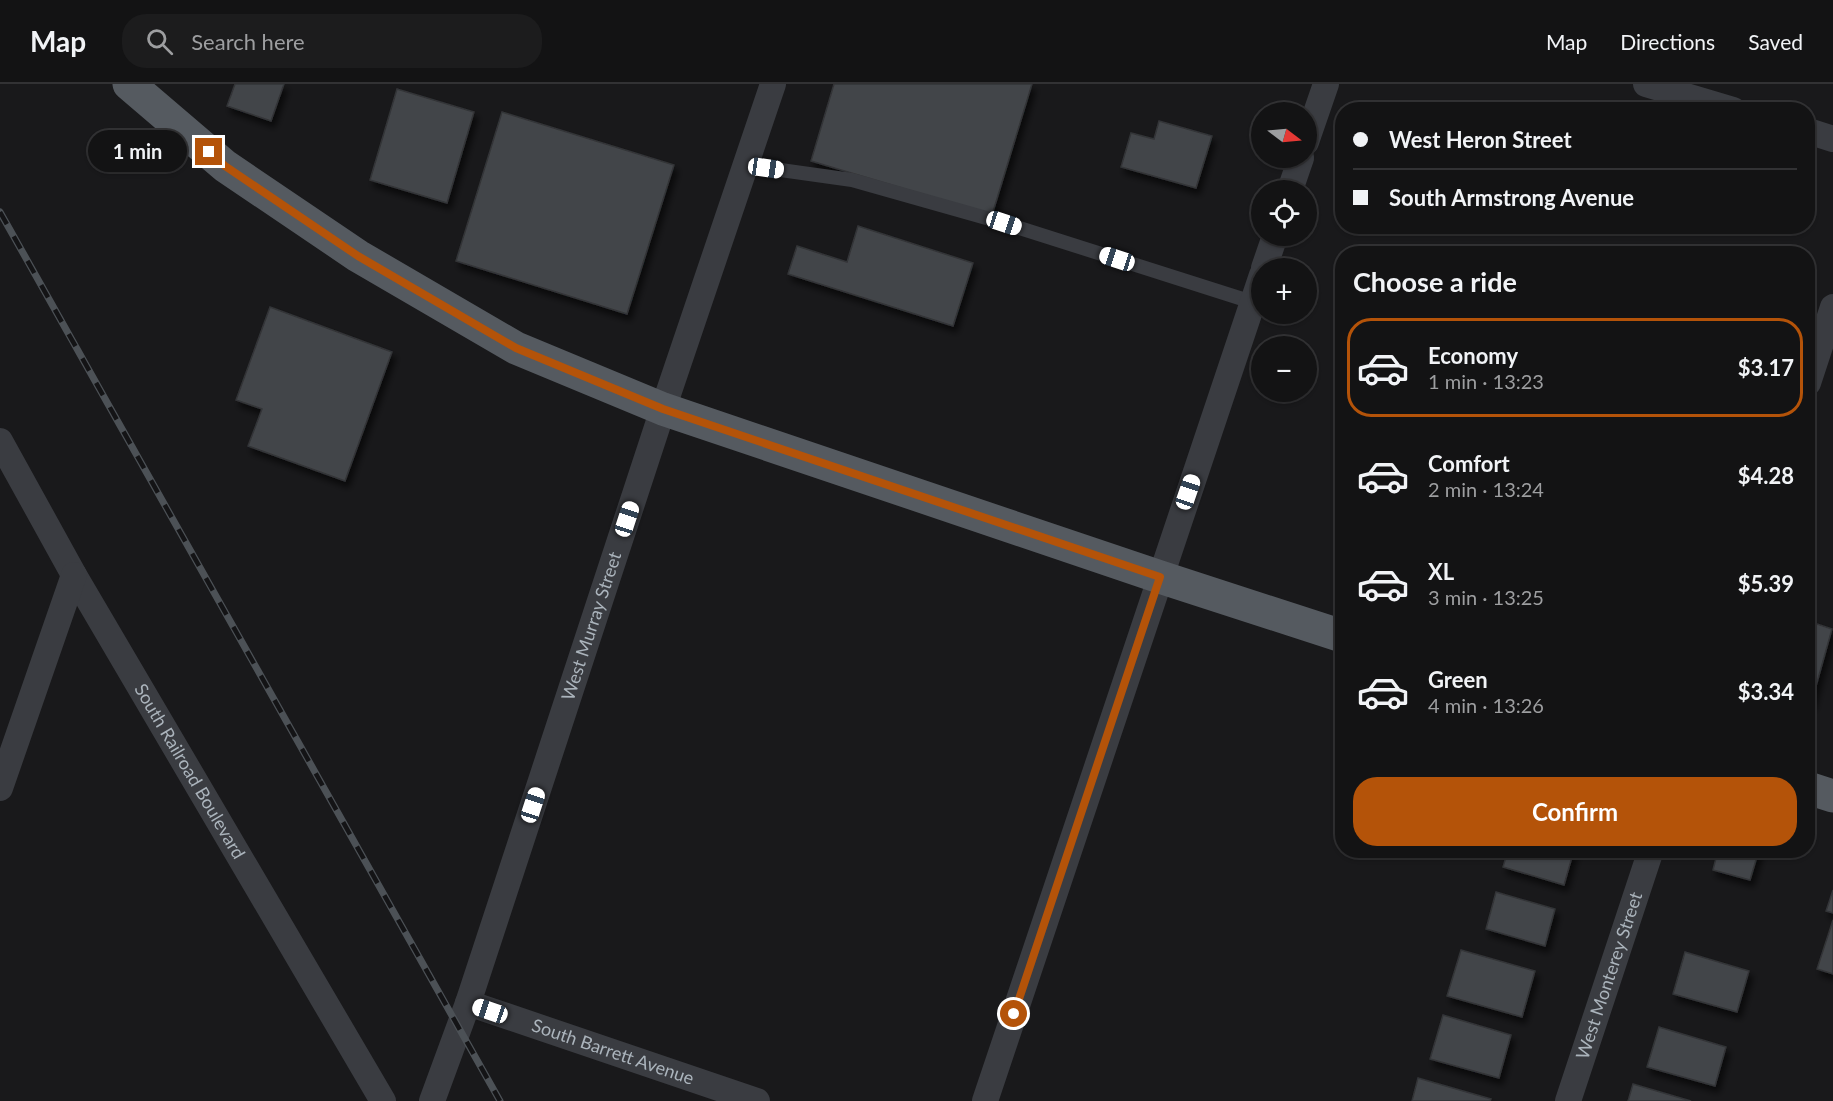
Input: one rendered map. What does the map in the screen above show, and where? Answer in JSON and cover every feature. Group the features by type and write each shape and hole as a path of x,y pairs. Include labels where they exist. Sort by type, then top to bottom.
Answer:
{"main road":[{"path":"129,84 225,166 358,256 516,348 663,409 1335,634"},
{"path":"1815,790 1833,796"}],"street":[{"name":"West Murray Street","path":"432,1101 468,1003 663,409 773,84"},
{"path":"1317,110 1326,84"},
{"path":"1646,84 1706,102"},
{"path":"1815,133 1833,139"},
{"path":"985,1101 1251,305"},
{"path":"1815,362 1833,307"},
{"name":"South Railroad Boulevard","path":"0,441 74,575 383,1101"},
{"path":"0,788 74,575"},
{"name":"West Monterey Street","path":"1568,1101 1649,858"},
{"name":"South Barrett Avenue","path":"468,1003 757,1101"}],"lane":[{"path":"745,165 852,180 1004,223 1251,302"}],"building":[{"path":"235,84 284,84 271,121 227,106"},
{"path":"834,84 1032,84 992,215 811,161"},
{"path":"397,89 474,112 447,203 370,180"},
{"path":"502,112 674,165 627,314 456,261"},
{"path":"1159,121 1212,136 1196,188 1121,167 1131,133 1154,139"},
{"path":"858,226 973,263 953,326 788,274 797,246 847,262"},
{"path":"270,307 392,352 345,481 248,446 262,409 236,400"},
{"path":"1815,623 1832,629 1815,690"},
{"path":"1506,858 1572,858 1564,885 1503,867"},
{"path":"1716,858 1757,858 1750,880 1713,870"},
{"path":"1833,890 1833,913 1826,911"},
{"path":"1496,892 1555,909 1545,946 1486,929"},
{"path":"1833,920 1833,974 1817,969"},
{"path":"1461,950 1535,971 1522,1017 1447,996"},
{"path":"1685,952 1749,971 1737,1012 1673,994"},
{"path":"1443,1015 1511,1035 1499,1078 1430,1059"},
{"path":"1659,1027 1726,1047 1715,1086 1647,1067"},
{"path":"1418,1078 1491,1099 1490,1101 1412,1101"},
{"path":"1633,1084 1691,1101 1628,1101"}],"railway":[{"path":"0,212 500,1101"}],"route":[{"path":"209,152 225,166 358,256 516,348 663,409 1160,577 1014,1014"}]}
